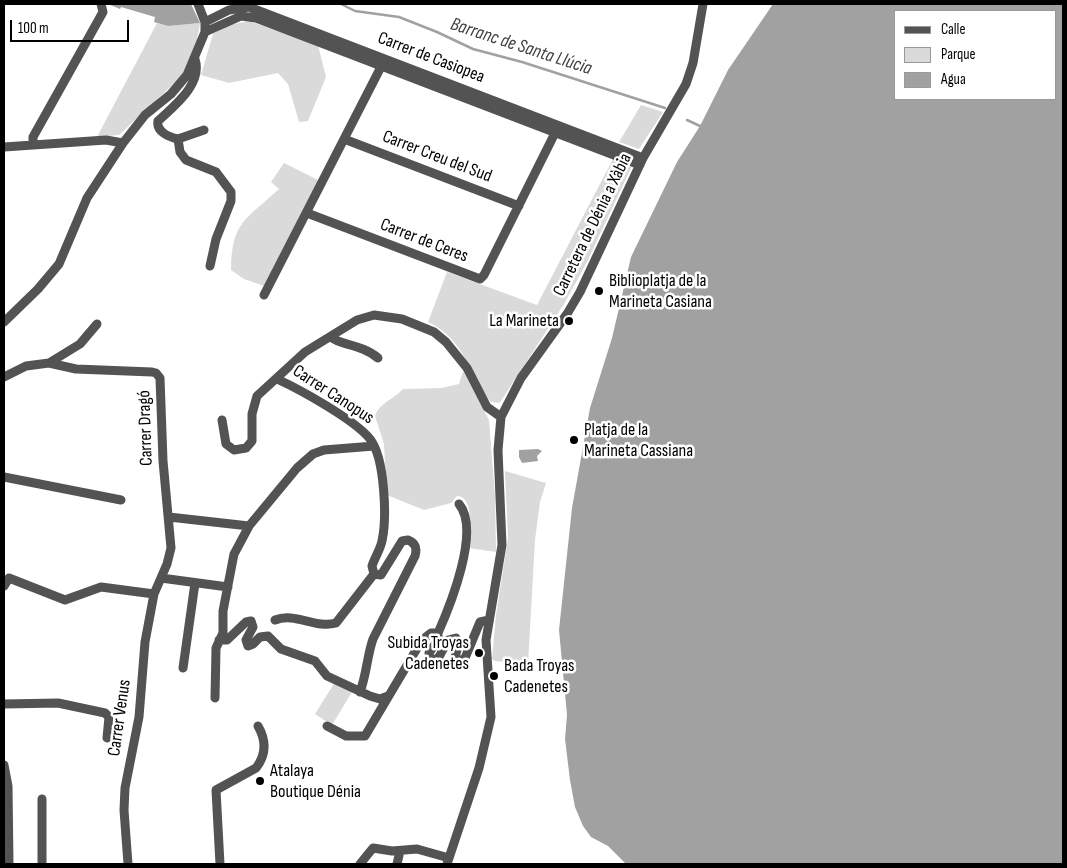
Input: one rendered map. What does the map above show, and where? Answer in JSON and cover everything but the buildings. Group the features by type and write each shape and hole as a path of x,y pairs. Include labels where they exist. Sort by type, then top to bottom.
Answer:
{"street":[{"path":"33,145 33,137 103,12 101,4"},
{"path":"4,322 38,289 59,264 87,198 123,143 145,115 180,84 195,60 205,32 204,19 198,4"},
{"name":"Carretera de Dénia a Xàbia","path":"448,861 479,768 491,717 486,657 489,620 502,545 502,498 498,450 501,417 521,378 567,314 580,292 642,161 688,78 702,4"},
{"name":"Carrer de Casiopea","path":"204,19 229,10 249,7 642,161"},
{"name":"Carrer de Casiopea","path":"205,32 232,19 249,16 384,61"},
{"path":"195,60 197,68 188,89 157,124 160,131 178,139 204,130"},
{"path":"264,295 384,61"},
{"name":"Carrer de Ceres","path":"307,213 480,278 483,277 557,128"},
{"path":"178,139 180,152 186,160 216,172 231,192 231,201 216,239 210,266"},
{"name":"Carrer Creu del Sud","path":"344,139 519,206"},
{"path":"4,147 106,140 123,143"},
{"name":"Carrer Canopus","path":"374,574 372,566 381,544 384,525 381,478 374,446 366,435 342,417 278,378 297,358 357,320 370,316 402,319 424,326 440,336 467,368 487,407 501,417"},
{"path":"49,363 80,344 97,324"},
{"path":"331,336 334,340 366,349 378,358"},
{"name":"Carrer Dragó","path":"4,377 26,366 49,363 76,368 152,372 159,375 163,461 171,548 161,578"},
{"path":"222,420 226,444 234,450 246,448 250,445 254,436 252,414 257,396 278,378"},
{"path":"215,698 216,648 223,633 224,611 234,554 249,526 297,468 313,454 324,450 374,446"},
{"path":"4,477 121,500"},
{"path":"458,504 465,516 464,548 455,592 438,633 438,640 428,653 430,658 436,659 448,640 453,637 458,639 459,643 455,657 460,661 465,658 479,624 489,620"},
{"path":"169,517 249,526"},
{"name":"Carrer Canopus","path":"360,692 368,666 373,639 415,556 414,545 408,540 402,541 383,574 374,574"},
{"name":"Carrer Canopus","path":"275,620 287,617 329,625 336,623 374,574"},
{"path":"5,583 9,578 65,600 100,587 154,594"},
{"path":"161,578 228,587"},
{"name":"Carrer Venus","path":"128,864 124,810 125,788 139,717 146,642 154,594 161,578"},
{"path":"183,668 195,583"},
{"path":"219,640 227,640 246,622 251,621 253,627 246,640 248,646 260,637 268,636 281,649 311,658 323,673 360,692 380,699 388,696"},
{"path":"327,726 346,736 365,736 422,640 431,633 438,633"},
{"path":"4,704 58,703 105,713 109,717 107,738"},
{"path":"220,864 216,790 256,768 261,762 264,742 258,726"},
{"path":"4,766 8,786 9,864"},
{"path":"42,799 42,864"},
{"path":"360,864 373,848 400,851 417,849 448,861"},
{"path":"397,864 400,851"}],"green space":[{"path":"249,21 318,45 326,77 308,121 299,122 288,84 278,73 229,83 201,75 213,34 229,25"},
{"path":"157,23 168,26 200,23 196,46 183,75 119,135 97,137"},
{"path":"641,105 663,112 639,149 619,142"},
{"path":"613,159 630,165 631,168 587,262 564,304 501,401 499,403 491,402 483,392 459,348 441,329 428,322 447,272 537,305"},
{"path":"284,163 318,180 264,286 244,279 231,270 234,241 243,222 279,189 271,182"},
{"path":"463,371 489,420 495,497 496,552 469,548 470,517 467,502 463,498 457,496 451,503 424,510 387,495 384,444 375,416 377,412 403,389 441,388 459,384"},
{"path":"505,471 546,483 540,502 535,540 528,664 495,661 492,659 496,615 508,538"},
{"path":"335,682 352,692 332,725 315,714"}],"water":[{"path":"108,4 191,4 200,23 168,26 154,22 155,17 121,7 120,9"},
{"path":"773,4 1063,4 1063,864 626,864 608,846 591,837 583,826 575,807 570,780 565,739 567,715 559,630 572,508 590,408 612,338 631,257 677,162 700,126 728,70"},
{"path":"538,449 542,451 537,456 538,461 522,463 519,457 519,450"}],"waterway":[{"name":"Barranc de Santa Llúcia","path":"341,4 355,11 399,17 473,49 522,62 665,108"},
{"name":"Barranc de Santa Llúcia","path":"687,120 700,126"}],"place":[{"name":"Biblioplatja de la Marineta Casiana","path":"599,291"},
{"name":"La Marineta","path":"569,321"},
{"name":"Platja de la Marineta Cassiana","path":"574,440"},
{"name":"Subida Troyas Cadenetes","path":"479,653"},
{"name":"Bada Troyas Cadenetes","path":"494,676"},
{"name":"Atalaya Boutique Dénia","path":"260,781"}]}
